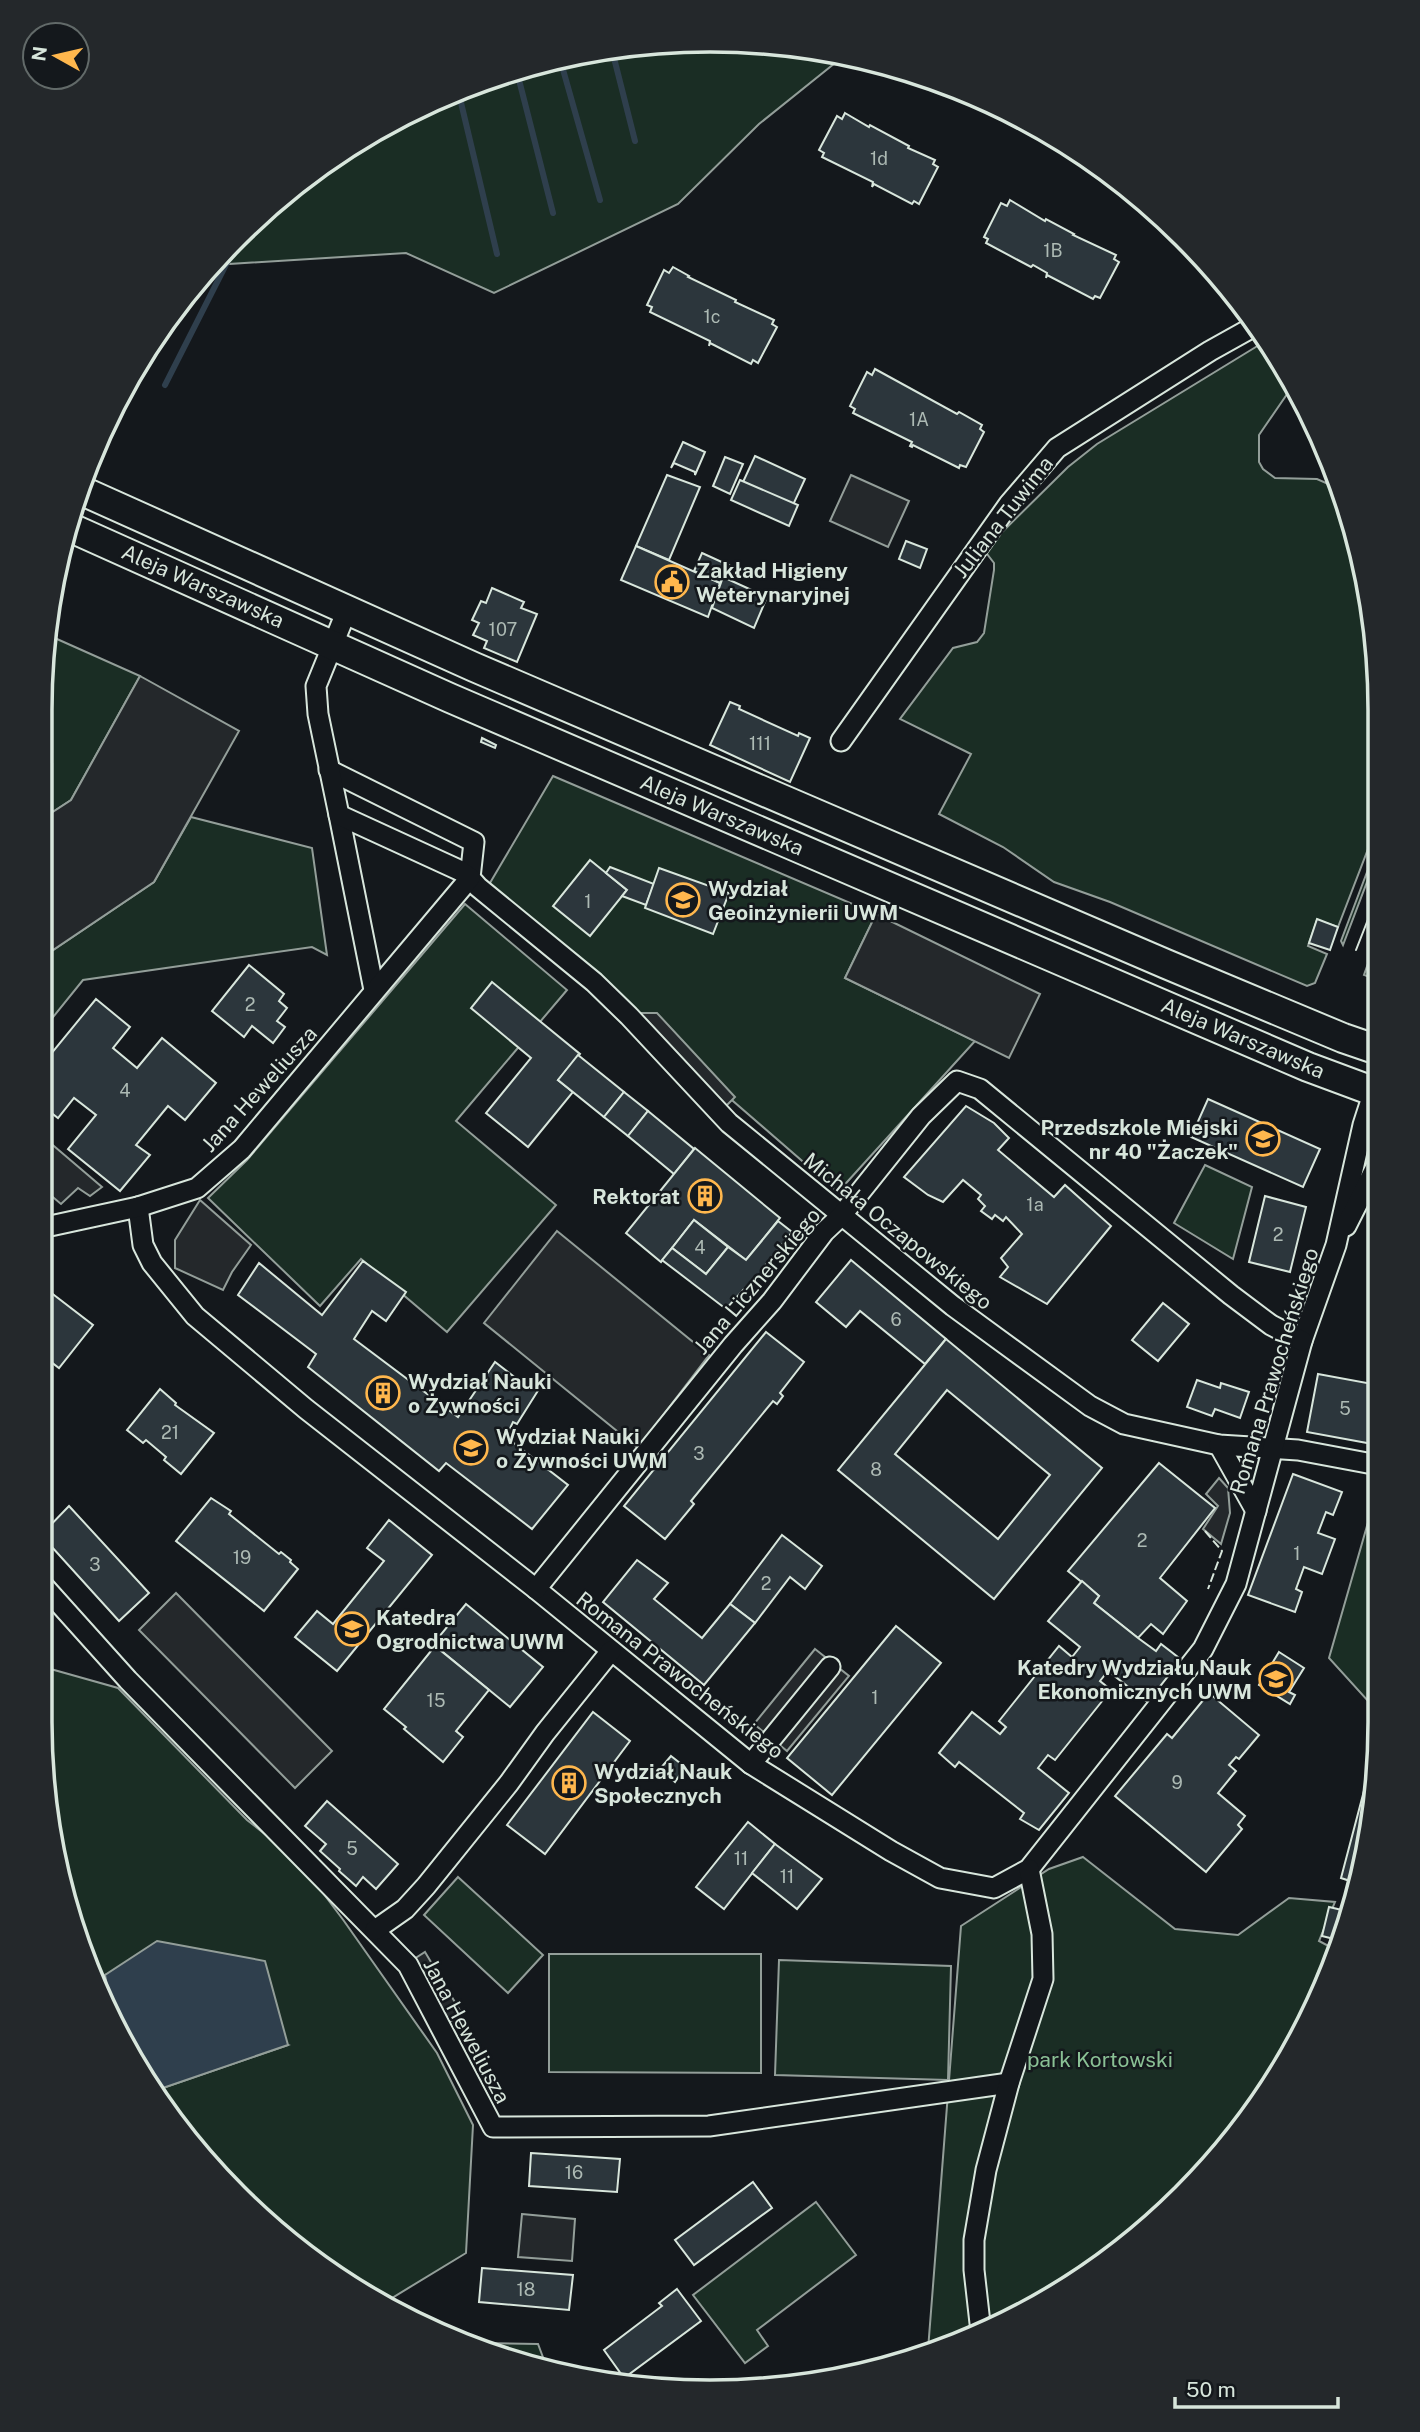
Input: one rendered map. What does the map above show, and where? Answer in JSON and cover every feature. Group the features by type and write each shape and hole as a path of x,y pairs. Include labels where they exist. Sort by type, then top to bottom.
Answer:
{"main road":[{"name":"Aleja Warszawska","path":"89,494 474,667 987,888 1368,1047"},
{"name":"Aleja Warszawska","path":"78,531 500,719 1308,1067 1368,1085"},
{"path":"1352,1041 1368,1031"}],"street":[{"name":"Juliana Tuwima","path":"841,741 1009,504 1057,448 1247,331"},
{"path":"347,610 316,686 328,770 374,990"},
{"path":"328,770 474,842 470,878"},
{"path":"339,815 461,871 470,878"},
{"name":"Jana Heweliusza","path":"52,1226 138,1207 197,1188 242,1149 470,878"},
{"name":"Michała Oczapowskiego","path":"470,878 594,982 729,1123 953,1306 1090,1406 1124,1424 1219,1444 1275,1447 1368,1463"},
{"name":"Jana Licznerskiego","path":"536,1590 764,1310 824,1232 841,1216 921,1116 957,1081 980,1089 1231,1296 1271,1325 1302,1341"},
{"name":"Romana Prawocheńskiego","path":"138,1207 143,1245 152,1263 195,1316 316,1417 751,1764 891,1851 940,1878 994,1888 1030,1869 1203,1649 1236,1584 1302,1341 1335,1245 1368,1112"},
{"name":"Romana Prawocheńskiego","path":"1335,1245 1368,1187"},
{"name":"Romana Prawocheńskiego","path":"1219,1444 1256,1511"},
{"name":"Jana Heweliusza","path":"52,1596 128,1681 408,1965 494,2127 709,2126 1009,2083"},
{"path":"375,1930 405,1909 426,1886 611,1651"},
{"path":"751,1764 830,1667"},
{"path":"980,2321 974,2270 974,2240 986,2170 1009,2083 1043,1979 1042,1934 1030,1869"}],"green space":[{"path":"667,54 753,54 833,64 759,124 678,204 494,293 406,253 227,264 276,216 345,163 419,120 499,87 582,65"},
{"path":"1258,346 1287,395 1259,435 1259,462 1263,469 1275,478 1317,479 1327,483 1345,540 1362,624 1368,710 1368,849 1338,927 1317,920 1308,946 1327,954 1315,983 1307,986 1110,902 1054,882 1003,847 939,814 971,754 900,719 953,648 977,642 984,633 994,563 984,550 1068,467 1097,444"},
{"path":"57,639 140,676 71,800 52,812 52,710"},
{"path":"553,776 876,914 845,978 975,1041 838,1192 487,888"},
{"path":"191,817 312,848 327,955 312,947 83,980 52,1018 52,948 154,882"},
{"path":"1368,869 1368,879 1343,945 1341,941"},
{"path":"465,904 567,990 456,1121 556,1205 447,1332 361,1259 320,1306 208,1198 247,1160"},
{"path":"1205,1165 1252,1187 1233,1259 1174,1223"},
{"path":"1368,1522 1368,1701 1329,1658"},
{"path":"52,1669 118,1688 247,1820 299,1861 344,1921 437,2053 473,2125 466,2253 393,2297 310,2244 245,2187 188,2122 164,2088 288,2045 106,1975 107,1984 87,1933 65,1850 54,1765"},
{"name":"park Kortowski","path":"1083,1857 1175,1929 1238,1935 1289,1898 1335,1902 1319,1941 1328,1946 1300,2013 1257,2087 1232,2122 1175,2187 1110,2244 1075,2269 1001,2312 929,2342 961,1926 1049,1869"},
{"path":"458,1877 543,1955 508,1993 424,1915"},
{"path":"549,1954 761,1954 761,2073 549,2072"},
{"path":"779,1960 951,1966 948,2080 775,2075"},
{"path":"816,2202 856,2255 757,2330 768,2346 745,2363 693,2295"},
{"path":"494,2343 538,2344 543,2358"}],"shaded area":[{"path":"851,475 909,501 888,547 830,521"},
{"path":"140,676 239,731 154,882 53,950 52,812 71,800"},
{"path":"876,914 1040,994 1009,1058 845,978"},
{"path":"639,1013 657,1013 735,1097 726,1106"},
{"path":"52,1144 102,1187 90,1196 78,1188 61,1204 52,1196"},
{"path":"200,1200 251,1245 223,1290 175,1268 175,1240"},
{"path":"557,1231 709,1355 638,1448 484,1323"},
{"path":"1219,1478 1228,1488 1230,1513 1221,1544 1203,1529 1218,1506 1206,1494"},
{"path":"176,1593 332,1751 295,1788 139,1630"},
{"path":"815,1649 849,1676 787,1751 754,1724"},
{"path":"425,1952 462,2014 448,2023 411,1961"},
{"path":"522,2214 575,2219 572,2261 518,2257"}],"water":[{"path":"157,1941 265,1961 288,2045 164,2088 120,2013 105,1975"}],"building":[{"path":"845,113 935,160 933,164 938,167 919,204 914,201 912,204 874,184 872,187 873,182 822,157 824,153 819,150 837,116 842,119"},
{"path":"1010,200 1045,221 1046,219 1116,255 1114,259 1119,262 1100,298 1095,296 1093,299 1047,275 1046,278 1047,273 986,243 988,239 984,237 1001,203 1007,206"},
{"path":"673,267 736,300 735,302 774,320 772,324 777,327 758,363 753,360 751,364 710,343 709,346 710,341 650,312 652,307 647,305 664,270 669,273"},
{"path":"875,369 982,425 980,429 984,432 966,467 960,465 959,468 913,445 912,447 912,442 853,413 855,409 850,406 867,372 872,375"},
{"path":"683,442 705,452 695,475 695,472 674,463 671,468"},
{"path":"755,456 805,479 793,505 743,482"},
{"path":"725,457 743,464 730,494 713,486"},
{"path":"667,475 700,487 669,560 636,546"},
{"path":"740,480 798,505 789,526 731,500"},
{"path":"906,541 927,549 920,568 899,559"},
{"name":"Zakład Higieny Weterynaryjnej","path":"636,546 720,583 708,617 621,580"},
{"path":"702,553 735,568 730,580 723,577 720,583 694,571"},
{"path":"723,577 767,597 754,628 712,608"},
{"path":"492,588 524,602 521,608 537,614 517,662 484,648 487,641 473,635 479,623 472,620 481,601 486,603"},
{"path":"730,702 740,706 739,709 798,736 799,733 810,738 790,782 710,745"},
{"path":"482,738 496,745 495,748 481,742"},
{"path":"590,860 627,890 590,936 553,906"},
{"name":"Wydział Geoinżynierii UWM","path":"610,867 654,884 646,905 622,896 627,890 606,873"},
{"name":"Wydział Geoinżynierii UWM","path":"659,868 729,893 713,934 645,908"},
{"path":"1317,919 1338,927 1330,950 1309,943"},
{"path":"249,965 284,994 279,1001 287,1008 277,1021 285,1027 273,1043 252,1026 244,1037 212,1011"},
{"path":"492,982 580,1054 558,1080 573,1092 528,1147 486,1113 531,1058 471,1008"},
{"path":"96,999 130,1027 113,1048 137,1068 162,1038 216,1083 185,1120 168,1106 136,1145 150,1155 120,1191 68,1149 96,1115 74,1098 58,1118 52,1113 52,1053"},
{"path":"578,1055 624,1092 604,1117 558,1080"},
{"name":"Rektorat","path":"624,1092 648,1111 628,1136 604,1117"},
{"path":"1208,1099 1320,1149 1303,1187 1191,1137"},
{"path":"966,1106 994,1123 1009,1138 998,1150 1054,1197 1065,1185 1111,1226 1047,1304 1000,1277 1008,1267 1001,1258 1022,1234 1006,1217 1003,1221 995,1215 992,1219 981,1211 985,1206 978,1199 981,1195 963,1180 943,1202 928,1195 904,1177"},
{"path":"648,1111 694,1149 674,1174 628,1136"},
{"name":"Rektorat","path":"695,1148 780,1218 746,1260 694,1220 661,1262 626,1233"},
{"path":"1265,1196 1306,1207 1290,1272 1249,1262"},
{"path":"694,1220 728,1247 706,1274 672,1248"},
{"path":"778,1221 792,1232 764,1267 768,1270 761,1279 756,1276 726,1309 662,1260 672,1248 706,1274 728,1247 746,1260"},
{"path":"851,1260 946,1339 925,1364 860,1311 846,1327 816,1302"},
{"name":"Wydział Nauki o Żywności","path":"363,1261 406,1292 386,1321 372,1311 354,1339 458,1417 495,1362 521,1382 539,1389 517,1424 513,1422 506,1437 568,1485 532,1529 446,1463 439,1471 308,1367 316,1354 238,1295 259,1263 322,1315"},
{"path":"52,1293 93,1325 59,1368 52,1363"},
{"path":"1163,1303 1189,1324 1158,1361 1132,1340"},
{"path":"766,1332 804,1362 780,1393 783,1396 777,1404 773,1401 691,1501 694,1504 665,1539 624,1506"},
{"path":"946,1339 1102,1468 994,1599 838,1470","holes":["947,1390 1050,1475 998,1539 895,1454"]},
{"path":"1318,1374 1368,1383 1368,1443 1307,1432"},
{"path":"1197,1380 1220,1388 1221,1383 1249,1392 1240,1418 1215,1409 1212,1416 1187,1407"},
{"path":"160,1389 175,1405 214,1433 181,1474 146,1440 143,1443 127,1430"},
{"path":"1159,1463 1215,1508 1160,1578 1187,1601 1163,1634 1151,1624 1138,1638 1094,1603 1099,1596 1068,1571"},
{"path":"1293,1474 1342,1492 1333,1515 1326,1512 1318,1533 1335,1539 1322,1574 1304,1567 1296,1589 1302,1592 1295,1612 1248,1595"},
{"path":"211,1498 231,1511 229,1514 279,1554 281,1552 298,1569 264,1611 176,1541"},
{"path":"69,1506 149,1593 119,1621 52,1547 52,1524"},
{"path":"389,1520 432,1555 337,1671 295,1637 317,1611 333,1624 384,1561 367,1548"},
{"path":"782,1535 822,1566 805,1589 790,1577 755,1623 730,1604"},
{"path":"637,1560 668,1583 654,1599 702,1638 730,1604 755,1623 704,1685 603,1602"},
{"path":"1082,1581 1099,1596 1094,1603 1138,1638 1156,1651 1161,1644 1183,1661 1150,1704 1108,1671 1100,1681 1111,1690 1055,1760 1048,1755 1038,1768 1069,1793 1039,1830 1020,1819 1024,1813 959,1762 955,1767 939,1753 972,1712 1000,1734 1006,1727 999,1721 1059,1646 1072,1657 1080,1647 1048,1621"},
{"path":"466,1604 543,1667 510,1707 433,1644"},
{"path":"896,1626 941,1663 832,1795 787,1758"},
{"path":"435,1646 489,1690 456,1731 463,1737 443,1762 384,1709"},
{"name":"Katedry Wydziału Nauk Ekonomicznych UWM","path":"1279,1652 1304,1668 1289,1692 1295,1695 1290,1704 1259,1685"},
{"path":"1209,1693 1259,1735 1239,1759 1236,1757 1229,1765 1236,1771 1218,1793 1245,1816 1238,1825 1242,1829 1206,1872 1115,1796 1167,1734 1172,1738"},
{"name":"Wydział Nauk Społecznych","path":"593,1712 630,1741 545,1854 507,1825"},
{"path":"671,1756 685,1767 675,1782 660,1769"},
{"path":"1363,1793 1348,1880 1341,1878"},
{"path":"327,1801 398,1864 376,1889 363,1877 356,1886 339,1871 340,1869 320,1851 326,1844 305,1826"},
{"path":"748,1822 775,1844 724,1909 696,1887"},
{"path":"775,1844 822,1879 797,1909 752,1873"},
{"path":"1329,1907 1340,1910 1331,1938 1322,1936"},
{"path":"531,2153 620,2159 617,2192 529,2186"},
{"path":"753,2182 772,2208 694,2265 675,2240"},
{"path":"482,2268 573,2275 569,2310 479,2302"},
{"path":"677,2289 701,2321 629,2374 621,2373 604,2350 662,2306 659,2303"}],"waterway":[{"path":"614,60 635,141"},
{"path":"563,70 600,200"},
{"path":"519,81 553,213"},
{"path":"461,102 497,254"},
{"path":"165,385 225,266"}],"tram line":[{"path":"1356,950 1368,919"}],"fence":[{"path":"1205,1531 1222,1551 1208,1589"}],"place":[{"name":"Zakład Higieny Weterynaryjnej","path":"672,582"},
{"name":"Wydział Geoinżynierii UWM","path":"683,900"},
{"name":"Przedszkole Miejski nr 40 \"Żaczek\"","path":"1263,1139"},
{"name":"Rektorat","path":"705,1196"},
{"name":"Wydział Nauki o Żywności","path":"383,1393"},
{"name":"Wydział Nauki o Żywności UWM","path":"471,1448"},
{"name":"Katedra Ogrodnictwa UWM","path":"352,1629"},
{"name":"Katedry Wydziału Nauk Ekonomicznych UWM","path":"1276,1679"},
{"name":"Wydział Nauk Społecznych","path":"569,1783"}]}
